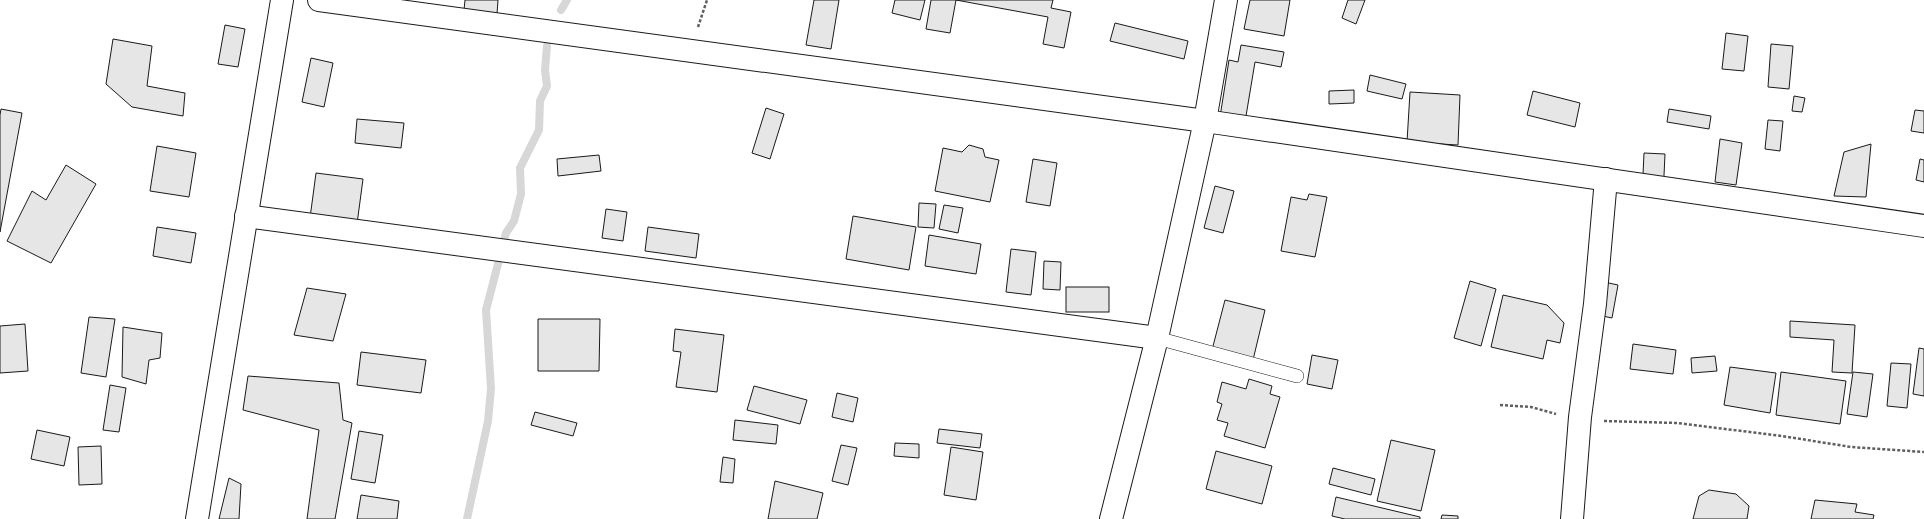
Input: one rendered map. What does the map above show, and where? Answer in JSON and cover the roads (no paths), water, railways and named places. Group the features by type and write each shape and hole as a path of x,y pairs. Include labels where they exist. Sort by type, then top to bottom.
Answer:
{"street":[{"path":"197,519 282,0"},
{"path":"319,0 1205,121 1924,226"},
{"path":"1111,519 1157,338 1205,121 1226,0"},
{"path":"1572,519 1580,417 1596,304 1606,179"},
{"path":"246,216 1157,338"}],"lane":[{"path":"1157,338 1297,376"}],"waterway":[{"path":"561,10 567,0"},
{"path":"467,519 488,421 491,389 486,310 506,233 514,221 521,194 520,168 539,130 540,101 547,86 545,70 547,46"}]}
